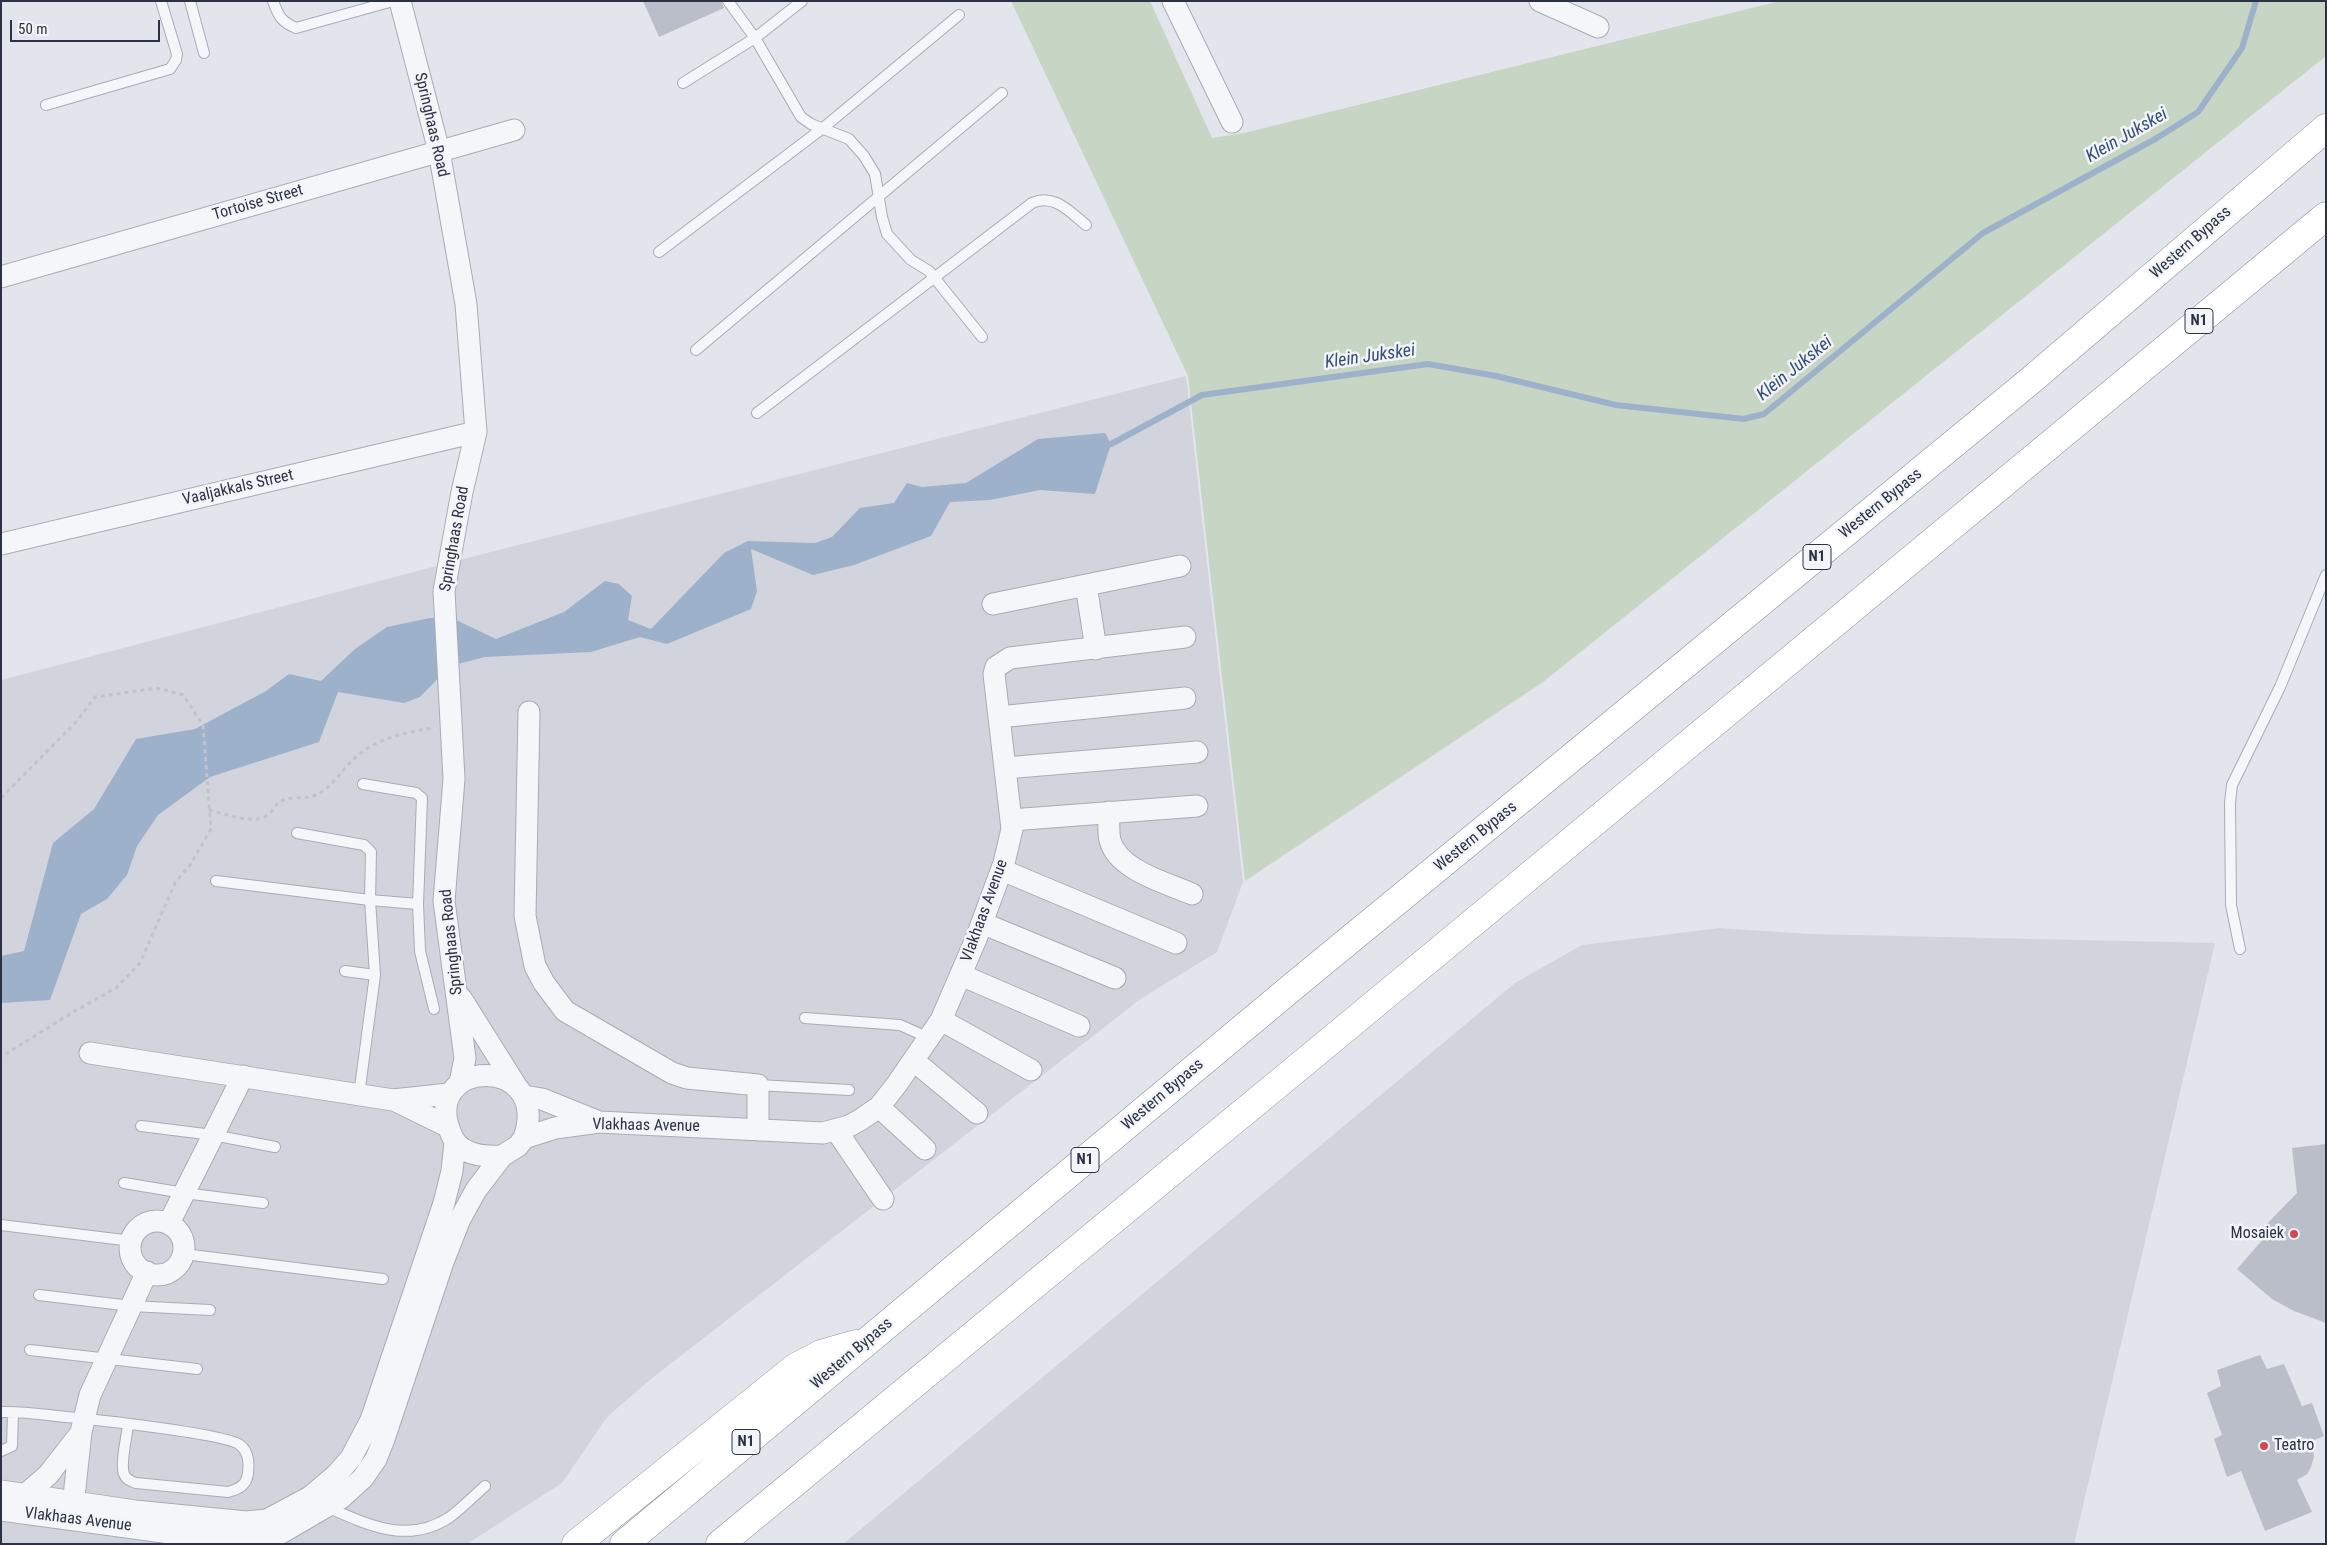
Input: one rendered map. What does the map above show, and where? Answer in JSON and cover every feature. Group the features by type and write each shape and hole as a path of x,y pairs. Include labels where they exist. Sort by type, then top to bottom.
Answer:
{"highway":[{"name":"Western Bypass","path":"624,1544 1310,973 2030,381 2326,128"},
{"name":"N1","path":"720,1544 1292,1070 1645,782 2326,216"},
{"path":"576,1544 796,1367 836,1349 868,1341"},
{"path":"749,1544 954,1350"}],"street":[{"name":"Springhaas Road","path":"400,1 439,151 466,304 476,432 462,492 444,591 454,779 444,901 465,1058 454,1089"},
{"path":"1173,1 1232,122"},
{"path":"1540,1 1598,27"},
{"name":"Tortoise Street","path":"1,277 514,130"},
{"name":"Vaaljakkals Street","path":"1,544 476,432"},
{"path":"993,604 1180,566"},
{"path":"1086,585 1096,649 1185,637"},
{"name":"Vlakhaas Avenue","path":"1,1510 72,1510 246,1522 267,1520 322,1499 341,1498 363,1478 376,1459 453,1236 476,1190 502,1156 518,1146 524,1138 555,1128 599,1122 823,1133 849,1126 879,1107 914,1061 941,1020 961,975 1002,870 1012,829 994,674 999,663 1010,658 1096,649"},
{"path":"999,717 1185,698"},
{"path":"529,712 525,916 535,966 544,982 565,1010 672,1073 687,1078 758,1085 758,1130"},
{"path":"1005,768 1197,752"},
{"path":"1011,820 1197,806"},
{"path":"1109,812 1110,841 1120,858 1129,866 1192,894"},
{"path":"1002,870 1176,943"},
{"path":"982,923 1115,978"},
{"path":"961,975 1079,1026"},
{"path":"456,989 520,1091 529,1110 529,1124 524,1138"},
{"path":"941,1020 1031,1070"},
{"path":"90,1053 393,1100 454,1089 473,1076 488,1074 503,1077 520,1091 599,1122"},
{"path":"914,1061 977,1113"},
{"path":"168,1223 243,1076"},
{"path":"451,1134 444,1110 454,1089"},
{"path":"393,1100 451,1134 465,1150 477,1155 502,1156"},
{"path":"879,1107 926,1149"},
{"path":"836,1130 883,1199"},
{"name":"Vlakhaas Avenue","path":"1,1492 25,1495 72,1510 214,1539 244,1542 281,1533 322,1499 361,1442 371,1420 446,1195 452,1171 451,1134"},
{"path":"150,1222 168,1223 176,1228 182,1236 184,1254 180,1263 173,1269 155,1274 146,1272 133,1259 132,1241 135,1232 150,1222"},
{"path":"72,1510 82,1425 90,1395 146,1272"},
{"path":"25,1495 48,1475 82,1425"}],"lane":[{"path":"46,105 170,69 176,60 177,54 161,1"},
{"path":"190,1 204,53"},
{"path":"273,1 278,16 285,24 296,28 393,1"},
{"path":"728,1 755,38 801,117 811,124 849,139 864,156 875,174 887,234 911,260 923,266 934,277 982,337"},
{"path":"683,83 755,38 802,1"},
{"path":"660,252 823,128 959,15"},
{"path":"696,350 878,195 1002,93"},
{"path":"757,413 1032,203 1040,199 1060,203 1086,225"},
{"path":"2240,950 2231,904 2230,803 2232,785 2280,687 2326,575"},
{"path":"363,784 416,793 422,798 418,904 420,950 434,1009"},
{"path":"297,832 364,845 371,852 370,900 375,974 359,1095"},
{"path":"216,881 418,904"},
{"path":"344,971 375,974"},
{"path":"806,1018 900,1025 930,1038"},
{"path":"758,1085 848,1090"},
{"path":"141,1126 213,1135 275,1147"},
{"path":"124,1183 263,1203"},
{"path":"1,1225 132,1241"},
{"path":"184,1254 383,1280"},
{"path":"39,1295 131,1306 210,1310"},
{"path":"30,1350 197,1369"},
{"path":"1,1412 14,1412 82,1425 128,1424 223,1438 240,1444 249,1460 245,1484 228,1492 136,1483 128,1480 124,1474 123,1466 128,1424"},
{"path":"1,1451 12,1446 14,1412"},
{"path":"322,1499 368,1525 402,1532 434,1525 450,1517 485,1486"}],"path":[{"path":"1,798 77,722 95,697 157,688 183,696 203,725 211,829 190,865 175,883 140,962 116,988 73,1012 1,1057"},
{"path":"209,810 238,817 258,819 269,814 278,802 294,797 316,795 331,784 355,757 373,744 417,731 452,724"}],"shaded area":[{"path":"1186,376 1243,882 1217,952 1142,998 651,1379 607,1417 562,1483 467,1544 1,1544 1,680 467,558"},
{"path":"1720,928 1809,934 2215,943 2074,1544 843,1544 1515,983 1582,945"}],"green space":[{"path":"1011,1 1150,1 1212,138 1244,133 1780,1 2326,1 2326,56 1543,682 1245,881 1188,376"}],"water":[{"path":"1105,433 1111,444 1095,494 1040,490 990,500 950,502 931,536 854,565 813,575 751,549 757,591 751,609 667,644 640,637 591,652 485,657 450,666 420,697 404,703 338,692 319,742 210,777 158,815 137,846 127,875 107,899 81,914 50,1000 1,1003 1,956 24,951 53,843 94,809 136,739 195,729 266,691 289,674 321,681 355,649 387,627 430,618 454,619 496,639 564,612 605,581 619,584 632,596 628,620 651,629 724,553 748,541 815,543 832,537 860,508 894,503 907,483 922,487 966,483 1038,439"}],"building":[{"path":"643,1 721,1 724,8 659,37"},
{"name":"Mosaiek","path":"2326,1144 2326,1323 2294,1311 2272,1299 2237,1269 2265,1237 2260,1231 2297,1193 2292,1148"},
{"name":"Teatro","path":"2260,1355 2267,1369 2284,1364 2302,1406 2312,1403 2324,1436 2312,1441 2314,1457 2311,1467 2307,1474 2297,1480 2312,1512 2265,1531 2241,1471 2227,1477 2214,1439 2222,1435 2207,1393 2221,1386 2217,1370"}],"waterway":[{"name":"Klein Jukskei","path":"1111,444 1202,395 1428,364 1496,376 1616,405 1744,419 1764,414 1983,233 2157,138 2198,112 2242,48 2256,1"}],"place":[{"name":"Mosaiek","path":"2294,1234"},
{"name":"Teatro","path":"2264,1446"}]}
